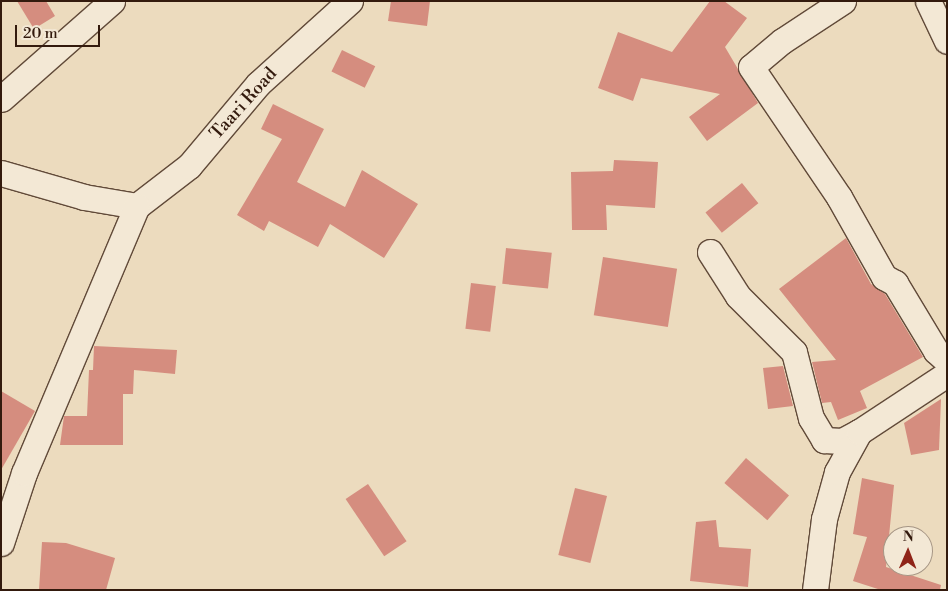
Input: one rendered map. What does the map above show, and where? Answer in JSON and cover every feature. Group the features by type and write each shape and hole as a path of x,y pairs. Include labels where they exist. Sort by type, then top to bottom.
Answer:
{"street":[{"path":"1,99 112,1"},
{"name":"Taari Road","path":"138,206 189,166 258,84 350,1"},
{"path":"843,1 782,41 751,68 839,197 884,277 895,284 936,351 947,361"},
{"path":"928,1 947,41"},
{"path":"1,173 84,197 138,206 24,473 1,543"},
{"path":"710,252 738,296 794,352 811,418 824,440 842,442 947,374"},
{"path":"815,590 824,519 837,472 859,432"}],"building":[{"path":"17,1 46,1 55,16 34,29"},
{"path":"391,1 430,1 427,26 388,21"},
{"path":"710,1 724,1 747,18 725,47 758,103 707,141 689,117 720,94 641,78 633,101 598,88 618,32 672,52"},
{"path":"342,50 375,66 365,88 331,72"},
{"path":"273,104 324,129 297,182 345,207 362,170 418,204 384,258 330,224 318,247 269,221 264,231 237,215 282,139 261,129"},
{"path":"614,160 658,162 655,208 606,205 607,230 572,230 571,172 613,171"},
{"path":"742,183 758,203 722,233 705,213"},
{"path":"846,238 871,284 885,294 923,357 860,391 867,408 838,420 831,402 822,403 812,362 836,360 779,289"},
{"path":"506,248 552,253 548,289 502,284"},
{"path":"603,257 677,269 668,327 594,315"},
{"path":"471,283 496,286 490,332 465,329"},
{"path":"94,346 177,350 175,374 134,370 133,394 123,394 123,445 60,445 64,416 87,416 89,370 93,370"},
{"path":"783,366 793,406 768,409 763,368"},
{"path":"1,391 35,411 1,470"},
{"path":"941,399 939,450 911,455 904,423"},
{"path":"746,458 789,495 767,520 724,483"},
{"path":"862,478 894,485 890,526 883,526 883,576 914,576 941,585 940,590 881,590 853,581 867,537 853,534"},
{"path":"368,484 407,541 384,556 346,499"},
{"path":"575,488 607,496 590,563 558,555"},
{"path":"716,520 719,547 751,549 748,587 690,581 696,522"},
{"path":"42,542 66,543 115,558 106,590 39,590"}]}
